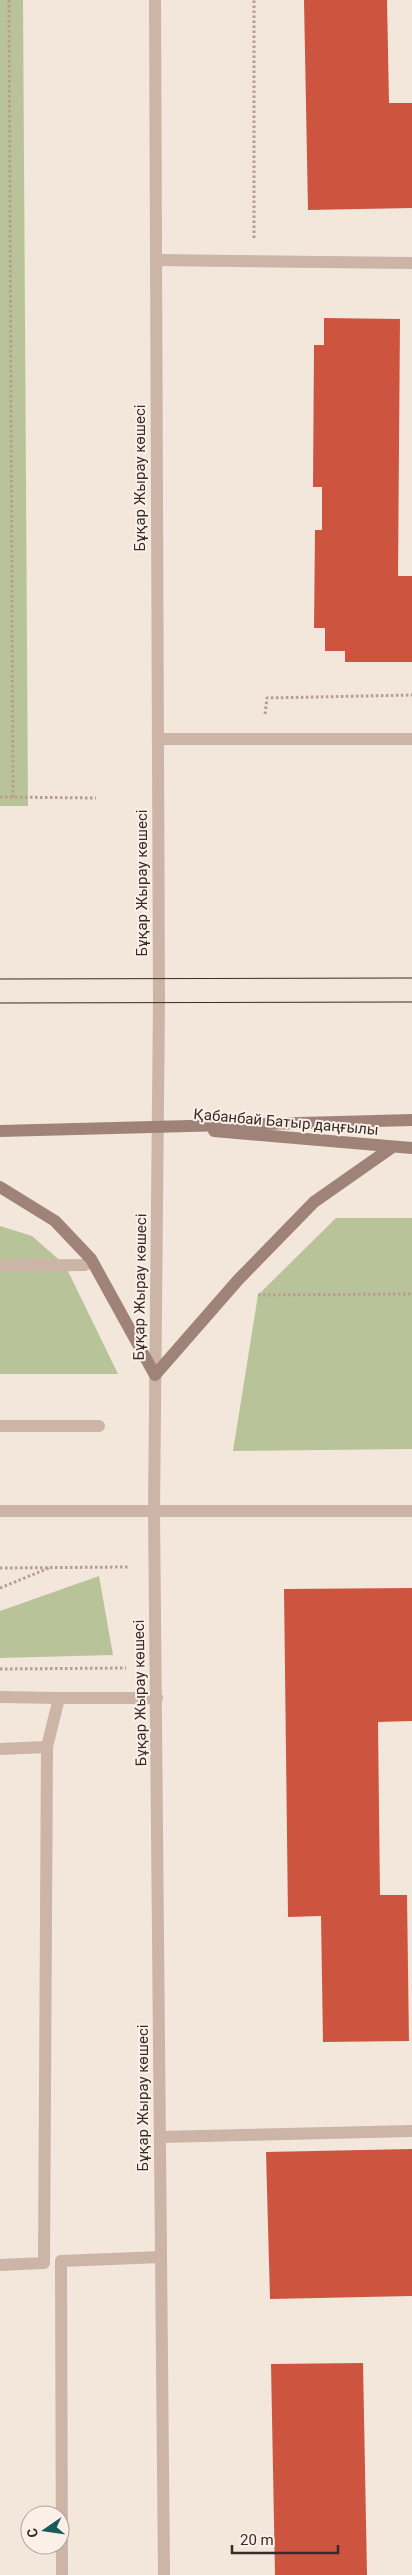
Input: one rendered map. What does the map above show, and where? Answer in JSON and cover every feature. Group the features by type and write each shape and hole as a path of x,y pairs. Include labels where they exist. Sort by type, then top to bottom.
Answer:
{"main road":[{"name":"Қабанбай Батыр даңғылы","path":"0,1131 412,1120"},
{"name":"Қабанбай Батыр даңғылы","path":"157,1126 391,1148 412,1148"},
{"path":"0,1187 55,1221 91,1259 155,1375 238,1280 314,1202 391,1148"}],"street":[{"name":"Бұқар Жырау көшесі","path":"155,0 158,739 154,1510 164,2575"},
{"path":"156,260 412,263"},
{"path":"158,739 412,739"},
{"path":"0,1266 85,1265"},
{"path":"0,1426 99,1426"},
{"path":"0,1511 412,1510"},
{"path":"0,1698 157,1698"},
{"path":"44,2263 47,1747 60,1698"},
{"path":"0,1749 47,1747"},
{"path":"160,2137 412,2132"},
{"path":"0,2265 160,2257"},
{"path":"61,2261 62,2575"}],"path":[{"path":"9,0 13,797"},
{"path":"254,0 254,261"},
{"path":"261,739 267,698 412,695"},
{"path":"0,797 96,798"},
{"path":"258,1295 412,1294"},
{"path":"0,1588 52,1567"},
{"path":"0,1568 128,1567"},
{"path":"0,1669 126,1668"}],"green space":[{"path":"0,0 23,0 28,806 0,806"},
{"path":"336,1218 412,1218 412,1449 233,1451 258,1295"},
{"path":"0,1226 32,1236 65,1265 118,1374 0,1374"},
{"path":"99,1576 113,1655 0,1658 0,1611"}],"building":[{"path":"304,0 387,0 389,103 412,103 412,208 308,210"},
{"path":"324,318 400,319 398,576 412,576 412,662 345,662 345,651 325,651 325,628 314,628 315,530 322,530 322,487 313,487 314,345 324,345"},
{"path":"412,1588 412,1721 378,1722 380,1895 407,1895 409,2041 323,2042 321,1916 288,1917 284,1589"},
{"path":"412,2149 412,2296 270,2299 266,2152"},
{"path":"363,2363 367,2575 275,2575 271,2364"}],"tram line":[{"path":"0,979 412,978"},
{"path":"0,1003 412,1002"}]}
